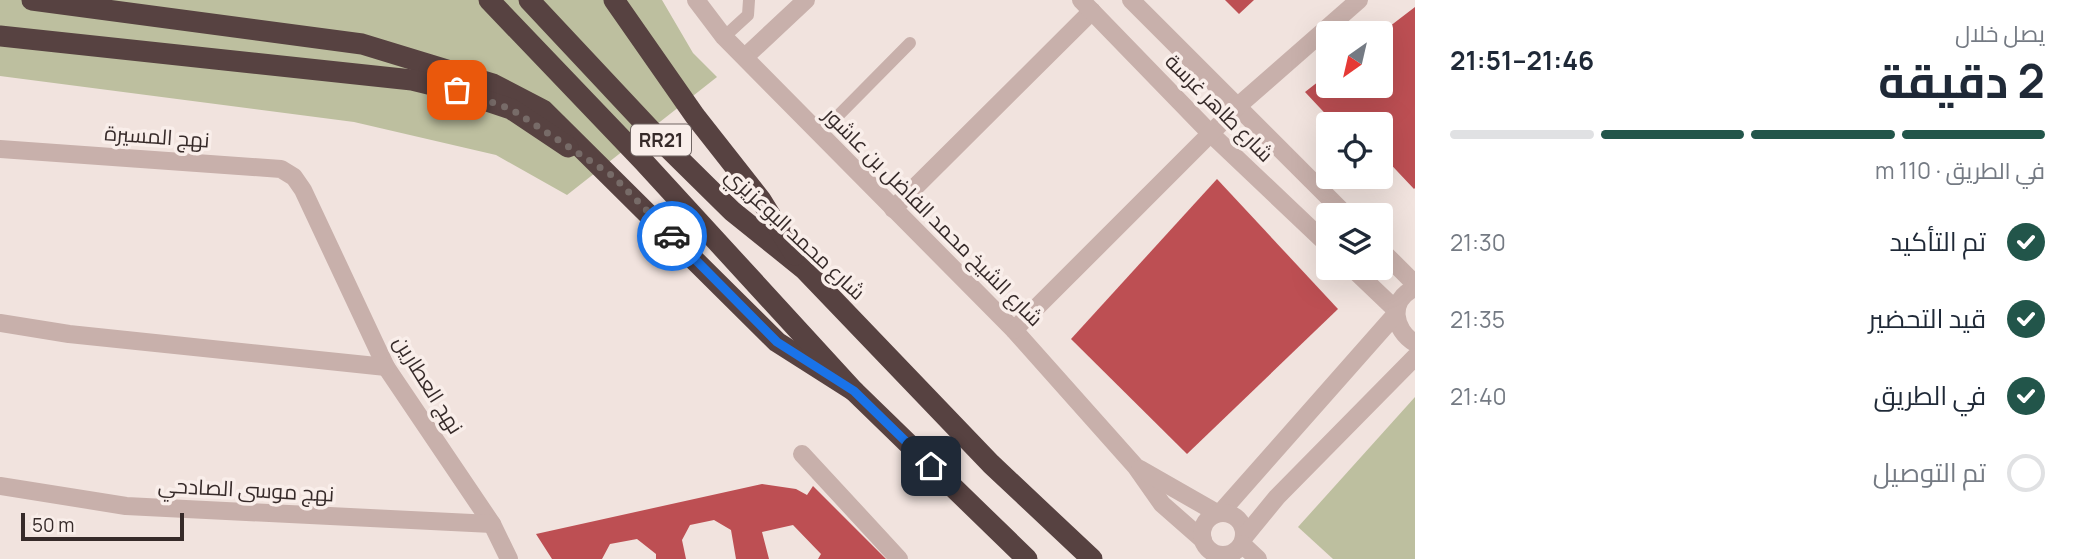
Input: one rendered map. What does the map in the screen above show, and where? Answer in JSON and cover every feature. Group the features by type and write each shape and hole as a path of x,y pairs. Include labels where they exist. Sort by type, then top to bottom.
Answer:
{"highway":[{"path":"32,0 362,44 406,55 493,84 543,110 613,176 777,342 854,391"},
{"name":"RR21","path":"489,0 643,160 854,391 1027,559"},
{"name":"شارع محمد البوعزيزي","path":"529,0 663,143 722,201 804,269 991,464 1092,559"},
{"path":"614,0 695,116 761,200 804,269"},
{"path":"0,36 423,83 511,109 613,176"}],"street":[{"name":"شارع الشيخ محمد الفاضل بن عاشور","path":"696,0 724,37 1014,330 1136,467"},
{"path":"745,57 806,0"},
{"name":"شارع طاهر غرسة","path":"1131,0 1334,203"},
{"path":"1014,330 1238,106 1359,0"},
{"path":"893,209 1086,6"},
{"name":"شارع طاهر غرسة","path":"1086,6 1211,134 1316,234"},
{"name":"نهج المسيرة","path":"0,149 281,169 294,177 303,190"},
{"name":"نهج العطارين","path":"303,190 386,367 492,524 509,559"},
{"path":"1203,540 1205,522 1219,513 1396,312 1404,295 1415,286 1393,263"},
{"path":"1364,280 1396,312 1398,327 1405,337 1415,343"},
{"path":"0,323 68,334 386,367"},
{"path":"1136,467 1162,504 1218,556 1231,554 1277,497 1415,357"},
{"path":"802,454 899,559"},
{"path":"1136,467 1219,513 1238,519 1244,540 1258,559"},
{"name":"نهج موسى الصادحي","path":"0,486 126,506 492,524"}],"lane":[{"path":"724,37 748,15 749,0"},
{"path":"819,135 910,43"}],"green space":[{"path":"0,0 662,0 693,53 717,77 567,195 496,155 354,122 0,76"},
{"path":"1415,397 1415,559 1333,559 1298,527"}],"building":[{"path":"1225,0 1254,0 1239,14"},
{"path":"1415,7 1414,189 1393,167 1393,112 1324,112 1305,92 1316,83 1316,98 1393,98 1393,24"},
{"path":"1217,179 1338,309 1187,454 1071,339"},
{"path":"762,484 796,489 807,495 813,486 886,559 818,559 821,554 793,525 762,532 769,559 736,559 731,530 714,520 690,525 682,540 686,559 656,559 656,554 637,539 610,544 602,559 552,559 536,534"}],"way so far":[{"path":"457,90 511,109 613,176 672,236"}],"route":[{"path":"672,236 777,342 854,391 931,466"}]}
